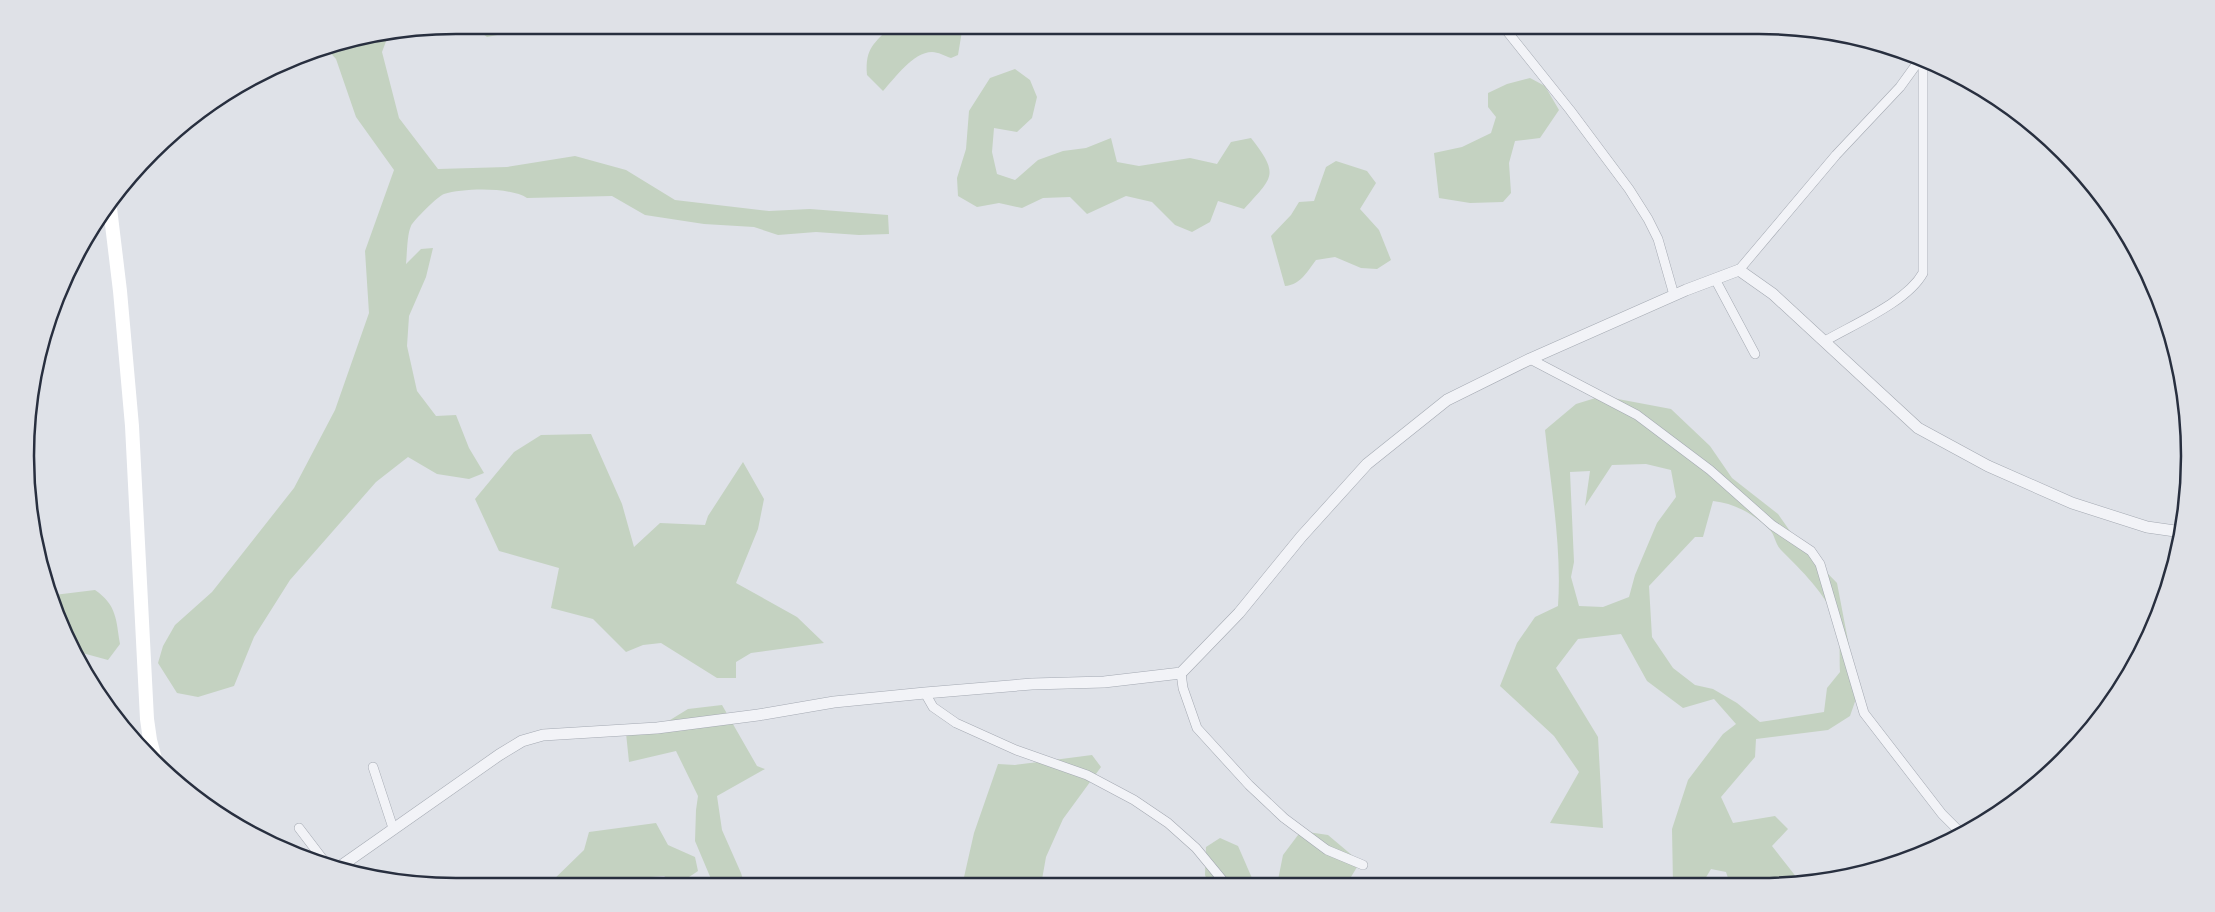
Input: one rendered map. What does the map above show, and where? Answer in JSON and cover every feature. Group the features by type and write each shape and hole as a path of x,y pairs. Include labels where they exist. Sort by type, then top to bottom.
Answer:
{"main road":[{"path":"111,213 120,291 132,426 147,719 153,750"}],"street":[{"path":"1509,34 1570,110 1629,189 1648,219 1658,239 1674,295"},
{"path":"345,863 514,745 543,735 657,728 758,716 834,702 925,693 1032,684 1104,682 1181,673 1239,613 1301,537 1367,464 1447,400 1674,295 1739,270 1836,155 1900,87 1918,65"},
{"path":"1825,341 1908,291 1923,273 1922,66"},
{"path":"1739,270 1773,294 1918,428 1988,466 2072,503 2147,526 2174,531"},
{"path":"1715,279 1755,354"},
{"path":"1530,360 1637,415 1710,470 1772,525 1811,551 1820,564 1825,578 1864,713 1942,814 1957,829"},
{"path":"1181,673 1183,688 1197,728 1249,785 1284,818 1327,850 1363,865"},
{"path":"925,693 933,707 956,723 1016,750 1087,775 1134,800 1168,823 1196,848 1221,878"},
{"path":"373,767 394,828"},
{"path":"299,828 320,856"}],"green space":[{"path":"483,34 502,34 487,37"},
{"path":"883,34 962,34 958,55 951,58 932,52 918,56 883,91 867,75 869,52"},
{"path":"387,40 382,52 399,118 438,169 507,167 575,156 626,170 675,200 769,211 810,209 888,215 889,234 859,235 816,232 778,235 754,227 704,224 645,215 612,196 527,198 519,194 499,190 463,191 441,195 413,223 410,230 406,264 421,249 433,248 426,277 409,316 407,346 417,391 436,416 456,415 469,448 484,473 469,479 437,474 408,457 376,482 290,580 254,637 234,686 198,697 177,693 158,663 163,646 175,625 212,592 294,488 335,410 369,313 365,251 394,170 356,117 336,59 330,53"},
{"path":"1015,69 1030,80 1037,97 1032,118 1017,132 994,128 992,152 997,174 1015,180 1038,160 1063,151 1086,148 1111,138 1117,162 1139,166 1190,158 1217,164 1231,142 1251,138 1266,160 1269,168 1267,182 1244,209 1218,201 1210,222 1192,232 1175,225 1152,202 1126,196 1087,214 1070,197 1043,198 1022,208 999,203 977,207 958,196 957,178 966,149 969,111 990,78"},
{"path":"1530,78 1545,86 1559,110 1540,138 1515,141 1509,163 1511,193 1503,202 1470,203 1439,198 1434,153 1462,147 1491,133 1496,117 1488,107 1488,93 1507,84"},
{"path":"1336,161 1367,171 1376,183 1360,209 1379,230 1391,260 1377,269 1361,268 1335,257 1316,260 1299,280 1285,286 1271,236 1291,215 1299,202 1314,201 1326,167"},
{"path":"1602,396 1671,409 1710,446 1732,478 1778,514 1799,544 1837,583 1858,693 1850,716 1828,730 1756,739 1755,757 1721,797 1733,823 1775,816 1788,829 1772,846 1796,876 1728,878 1726,872 1711,869 1706,878 1673,878 1672,829 1688,780 1723,734 1736,724 1714,699 1683,708 1647,681 1621,634 1578,639 1556,668 1598,737 1603,828 1550,823 1579,772 1554,736 1500,686 1517,643 1535,617 1558,606 1557,540 1545,430 1576,404","holes":["1646,464 1671,470 1676,497 1657,523 1635,575 1629,597 1603,607 1579,606 1571,577 1574,562 1570,472 1590,471 1585,506 1612,465","1713,501 1721,502 1750,514 1764,524 1772,532 1779,548 1805,574 1832,611 1838,627 1840,672 1827,688 1824,712 1760,722 1737,703 1713,689 1695,685 1673,668 1652,637 1649,586 1695,537 1703,537"]},
{"path":"591,434 622,504 634,547 660,523 705,525 708,516 743,462 764,499 758,529 736,583 797,617 824,643 751,653 736,662 736,678 717,678 661,643 643,645 626,652 593,619 551,608 559,568 499,551 475,499 514,452 541,435"},
{"path":"95,590 108,601 112,607 118,628 120,644 108,660 82,653 57,595"},
{"path":"722,705 757,766 765,769 717,796 722,830 743,878 711,878 695,841 698,796 676,751 629,762 626,733 657,728 688,709"},
{"path":"1092,755 1101,767 1063,819 1046,857 1042,878 964,878 974,833 998,764 1015,765"},
{"path":"656,823 668,845 695,857 698,871 688,878 667,878 664,876 638,878 555,878 584,850 589,832"},
{"path":"1301,831 1328,835 1360,862 1351,878 1278,878 1283,855"},
{"path":"1220,838 1238,846 1252,878 1206,878 1206,847"}]}
